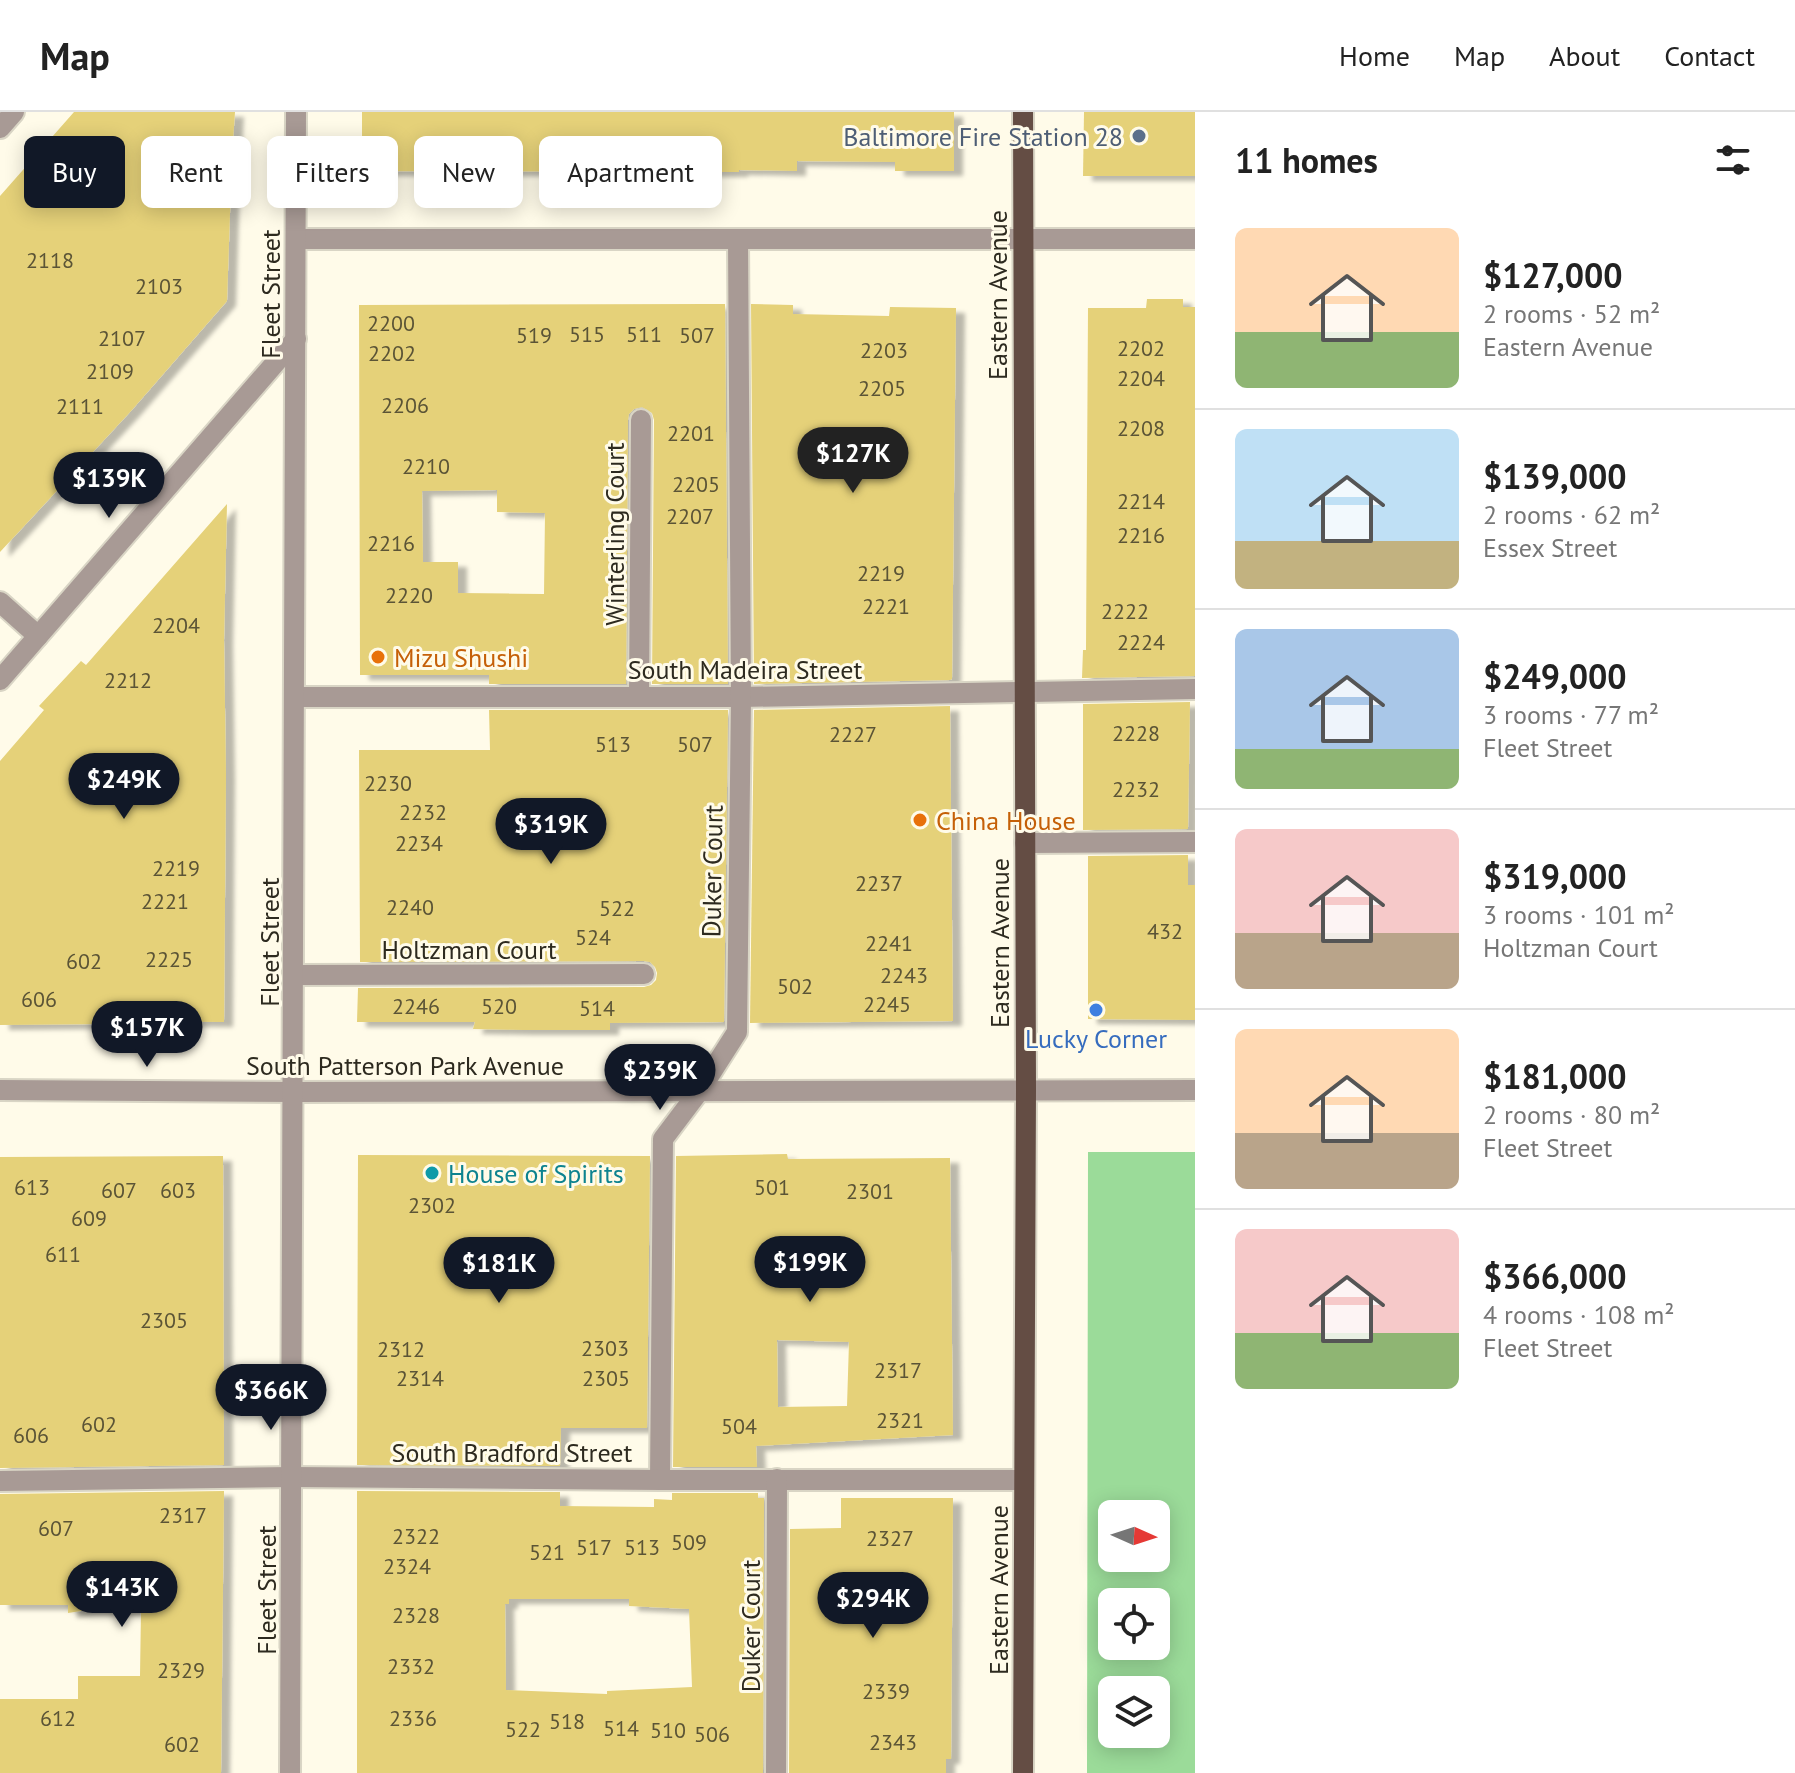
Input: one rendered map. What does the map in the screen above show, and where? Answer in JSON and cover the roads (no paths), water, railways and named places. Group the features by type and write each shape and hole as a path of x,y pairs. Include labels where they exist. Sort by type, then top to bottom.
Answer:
{"main road":[{"name":"Eastern Avenue","path":"1023,112 1026,1089 1023,1773"}],"street":[{"path":"0,128 14,112"},
{"name":"Fleet Street","path":"290,1773 296,112"},
{"path":"296,239 1195,239"},
{"name":"Duker Court","path":"660,1480 663,1139 700,1090 737,1032 741,697 738,239"},
{"path":"0,680 296,339"},
{"name":"Winterling Court","path":"639,696 641,420"},
{"path":"0,602 38,636"},
{"name":"South Madeira Street","path":"296,697 741,697 1195,689"},
{"path":"1025,843 1195,842"},
{"name":"Holtzman Court","path":"295,975 644,974"},
{"name":"South Patterson Park Avenue","path":"0,1090 1195,1090"},
{"name":"South Bradford Street","path":"0,1481 292,1477 1024,1480"},
{"name":"Duker Court","path":"776,1773 777,1479"}],"place":[{"name":"Baltimore Fire Station 28","path":"1139,136"},
{"name":"Mizu Shushi","path":"378,657"},
{"name":"China House","path":"920,820"},
{"name":"Lucky Corner","path":"1096,1010"},
{"name":"House of Spirits","path":"432,1173"}]}
